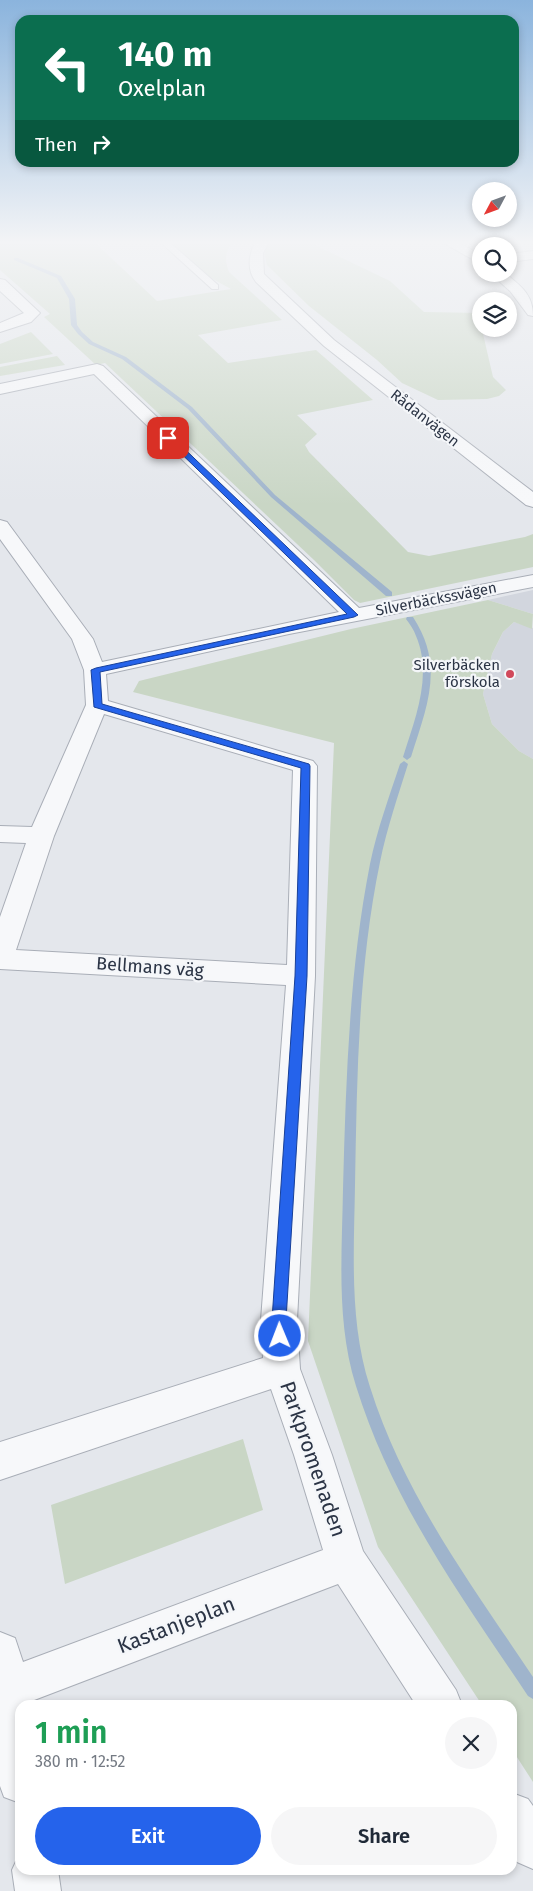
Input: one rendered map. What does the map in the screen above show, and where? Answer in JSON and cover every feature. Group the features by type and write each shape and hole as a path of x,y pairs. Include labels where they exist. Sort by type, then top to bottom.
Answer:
{"street":[{"name":"Rådanvägen","path":"313,328 329,344 526,496"},
{"path":"0,389 97,369 354,615"},
{"path":"526,496 533,475"},
{"path":"0,526 82,639 96,670 97,706 41,836 0,957"},
{"name":"Silverbäckssvägen","path":"512,584 533,576"},
{"name":"Silverbäckssvägen","path":"96,670 354,615 512,584 533,582"},
{"name":"Parkpromenaden","path":"97,706 306,766 301,976 279,1320 282,1369 313,1455 346,1560 438,1700"},
{"path":"0,834 41,836"},
{"name":"Bellmans väg","path":"0,957 301,976"},
{"path":"0,1461 282,1369"},
{"name":"Kastanjeplan","path":"3,1671 346,1560"},
{"path":"3,1671 15,1748"},
{"path":"517,1822 533,1846"},
{"path":"35,1875 38,1891"}],"shaded area":[{"name":"Silverbäcken förskola","path":"533,590 533,614 488,600"},
{"name":"Silverbäcken förskola","path":"514,622 533,628 533,759 519,751 492,724 483,694 492,654 503,632"}],"green space":[{"path":"56,328 236,328 198,335 228,363 316,350 373,400 297,415 317,434 305,445 309,452 408,552 429,556 533,534 533,567 360,603 354,600 105,363 96,365"},
{"path":"337,328 472,328 472,337 484,337 493,377 506,390 499,396 487,399 438,400 402,383"},
{"path":"31,332 53,354 0,364 0,344"},
{"path":"57,356 65,365 0,376 0,367"},
{"path":"488,600 533,614 532,629 514,622 503,632 492,654 483,694 492,724 519,751 533,759 533,1782 517,1757 517,1700 479,1700 378,1547 308,1341 334,743 133,692 139,681 351,629"},
{"path":"243,1439 263,1510 65,1584 51,1505"}],"waterway":[{"path":"76,328 91,343 124,358 190,408 273,496 389,594"},
{"path":"407,757 418,723 426,687 427,669 420,635 410,619"},
{"path":"404,764 384,826 375,863 362,947 352,1075 349,1321 355,1359 372,1413 387,1453 407,1494 440,1552 533,1691"}],"place":[{"name":"Silverbäcken förskola","path":"510,674"}],"route":[{"path":"168,438 354,615 96,670 97,706 306,766 301,976 279,1320 280,1336"}]}
